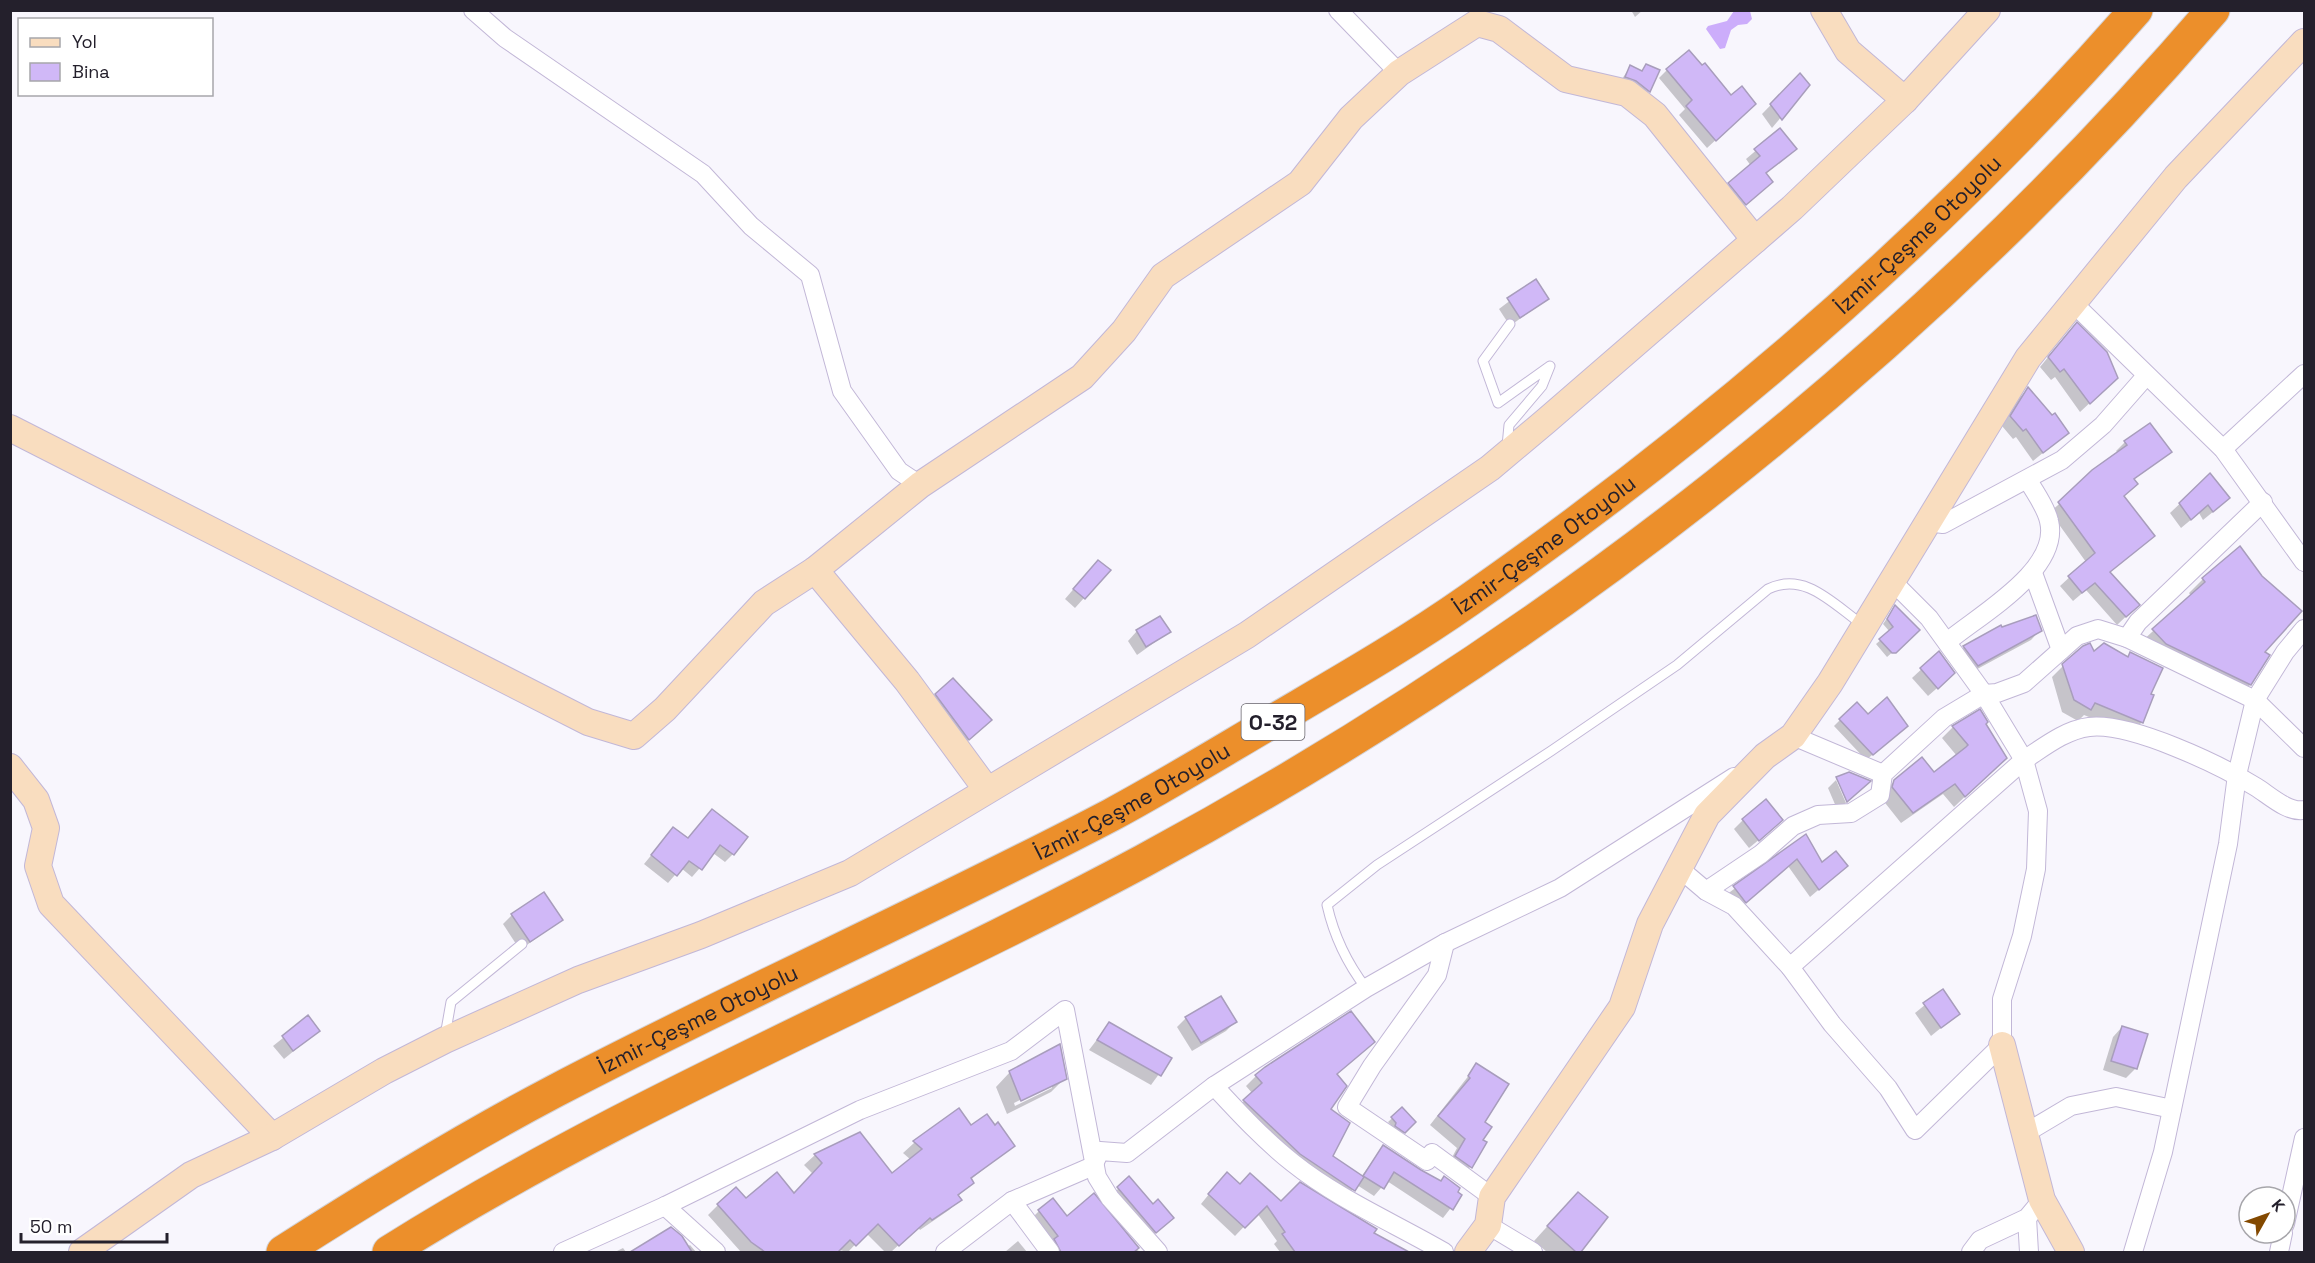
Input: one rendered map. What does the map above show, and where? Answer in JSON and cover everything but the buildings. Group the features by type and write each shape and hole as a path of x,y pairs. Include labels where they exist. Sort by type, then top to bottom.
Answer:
{"highway":[{"name":"İzmir-Çeşme Otoyolu","path":"284,1252 428,1161 552,1092 1114,813 1308,701 1464,603 1674,447 1779,361 1902,252 2012,145 2136,10"},
{"name":"O-32","path":"389,1252 453,1212 577,1143 1138,864 1329,756 1486,654 1646,541 1816,406 1937,296 2068,167 2213,10"}],"street":[{"path":"473,10 505,38 703,174 751,226 810,276 842,392 898,471 920,485"},
{"path":"1338,10 1399,73"},
{"path":"1824,10 1848,51 1905,100"},
{"path":"82,1252 191,1175 272,1137 384,1071 445,1040 578,980 701,936 850,873 1247,635 1506,455 1755,240 1905,100 1988,10"},
{"path":"10,428 588,722 634,736 665,709 764,603 815,570 920,485 1082,377 1124,331 1163,276 1300,183 1351,118 1399,73 1483,17 1566,79 1627,93 1655,115 1755,240"},
{"path":"945,1252 1012,1201 1093,1166 1100,1152 1127,1153 1214,1086 1366,988 1445,943 1560,888 1766,756 1793,736 1865,627 2028,358 2176,177 2304,42"},
{"path":"2073,303 2223,448 2304,562"},
{"path":"2223,448 2304,374"},
{"path":"1928,522 1943,524 2028,480 2081,445 2146,376"},
{"path":"890,508 898,471"},
{"path":"1947,642 2033,573 2047,553 2050,537 2049,521 2028,480"},
{"path":"2127,638 2138,622 2263,502"},
{"path":"815,570 907,681 987,790"},
{"path":"2033,573 2061,650"},
{"path":"1893,581 1929,618 1984,694 2024,760 2038,812 2036,869 2022,936 2002,999 2002,1045 2024,1134 2035,1209 2029,1252"},
{"path":"1706,891 1761,854 1793,826 1818,815 1851,813 1880,795 1883,774 1944,718 1984,694 1997,693 2024,683 2077,636 2098,629 2127,638 2255,700 2304,748"},
{"path":"2133,1252 2163,1152 2228,844 2236,775 2255,700 2285,652 2304,629"},
{"path":"1790,967 2024,760 2063,735 2088,727 2111,727 2133,732 2236,775 2293,810 2304,810"},
{"path":"1793,736 1883,774"},
{"path":"1468,1252 1488,1225 1491,1197 1512,1171 1559,1097 1590,1057 1622,1007 1650,924 1707,815 1766,756"},
{"path":"10,767 36,800 46,828 38,866 51,904 272,1137"},
{"path":"1680,868 1706,891 1734,906 1790,967 1832,1024 1888,1088 1915,1130 2002,1045"},
{"path":"1445,943 1437,975 1372,1066 1347,1107 1427,1161 1432,1153 1491,1197"},
{"path":"563,1252 665,1206 860,1110 1011,1051 1065,1010 1093,1166 1110,1198 1158,1252"},
{"path":"1214,1086 1252,1127 1294,1164 1341,1195 1444,1252"},
{"path":"2024,1134 2071,1106 2116,1097 2172,1109"},
{"path":"2294,1185 2304,1138"},
{"path":"1012,1201 1050,1252"},
{"path":"665,1206 716,1252"},
{"path":"1971,1252 1980,1240 2035,1209"},
{"path":"2035,1209 2071,1252"},
{"path":"1488,1225 1533,1252"}],"lane":[{"path":"1506,455 1509,425 1542,386 1550,366 1498,402 1482,362 1510,324"},
{"path":"1366,988 1338,943 1327,905 1377,865 1677,665 1768,588 1785,582 1799,582 1865,627"},
{"path":"445,1040 451,1002 522,944"}],"shaded area":[{"path":"1734,11 1750,11 1752,19 1747,24 1738,25 1731,30 1725,48 1720,49 1706,29 1708,26 1727,21"}]}
